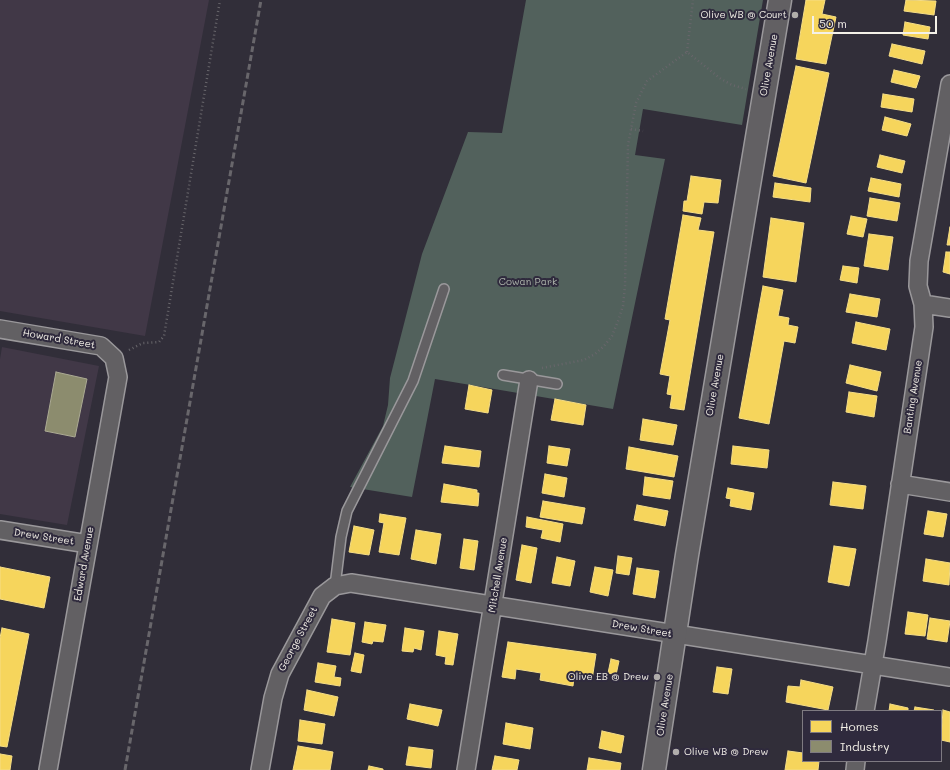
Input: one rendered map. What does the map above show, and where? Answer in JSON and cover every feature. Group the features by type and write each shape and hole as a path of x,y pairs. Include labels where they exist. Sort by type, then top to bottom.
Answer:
{"main road":[{"name":"Olive Avenue","path":"654,770 693,517 780,0"}],"street":[{"name":"Banting Avenue","path":"865,710 924,327 923,304 918,286 919,261 950,84"},
{"path":"923,304 950,308"},
{"name":"Howard Street","path":"0,329 101,346 119,356"},
{"name":"Edward Avenue","path":"48,770 118,377 119,356"},
{"name":"Mitchell Avenue","path":"466,770 529,380"},
{"path":"900,484 950,492"},
{"name":"Drew Street","path":"0,530 88,544"},
{"name":"Drew Street","path":"334,586 351,583 494,604 676,635 950,677"},
{"name":"George Street","path":"260,770 273,698 280,674 322,596 334,586"}],"lane":[{"path":"334,586 341,537 347,511 413,381 444,289"},
{"path":"503,375 557,384"}],"path":[{"path":"119,356 143,343 159,342 164,336 220,0"},
{"path":"529,380 534,372 541,368 584,360 604,346 612,336 622,306 626,286 628,146 636,102 647,81 687,52 693,0"},
{"path":"687,52 721,79 732,85 749,89"},
{"path":"631,129 643,131"}],"shaded area":[{"path":"0,0 209,0 145,336 0,311"},
{"path":"2,347 99,366 67,525 0,514 0,359"}],"green space":[{"name":"Cowan Park","path":"526,0 763,0 742,125 643,109 635,155 665,159 613,409 435,379 412,497 350,487 383,426 388,405 390,378 422,254 468,132 502,133"}],"building: Homes":[{"path":"806,0 825,0 822,14 836,17 826,64 796,59"},
{"path":"906,0 936,1 934,15 904,11"},
{"path":"905,22 930,27 928,39 903,35"},
{"path":"892,44 925,51 922,64 889,56"},
{"path":"796,66 829,73 806,183 773,176"},
{"path":"894,70 920,76 916,88 891,82"},
{"path":"883,94 914,99 912,112 881,107"},
{"path":"885,117 911,124 907,136 882,130"},
{"path":"880,155 905,161 902,173 877,167"},
{"path":"691,176 721,180 718,203 704,202 702,214 683,211 684,201 687,201"},
{"path":"871,178 901,184 899,197 868,191"},
{"path":"775,183 811,188 810,202 773,197"},
{"path":"870,198 900,203 897,221 867,216"},
{"path":"683,215 701,218 698,230 714,232 684,410 670,408 672,395 667,394 670,376 660,374 670,320 665,319"},
{"path":"851,216 867,219 863,237 847,234"},
{"path":"771,218 804,223 796,282 763,277"},
{"path":"950,227 950,245 947,245"},
{"path":"869,234 893,237 888,270 864,266"},
{"path":"946,252 950,252 950,274 943,272"},
{"path":"843,266 859,268 857,283 840,280"},
{"path":"763,286 783,290 778,316 789,318 788,325 798,327 795,343 784,341 769,424 739,418"},
{"path":"850,294 880,299 877,317 846,312"},
{"path":"856,322 890,329 886,350 852,343"},
{"path":"850,365 881,372 877,391 846,383"},
{"path":"469,385 492,390 488,413 465,409"},
{"path":"849,392 877,396 874,417 846,412"},
{"path":"555,399 586,405 583,425 551,420"},
{"path":"643,419 677,425 673,445 640,440"},
{"path":"445,446 481,451 479,467 442,463"},
{"path":"549,446 570,449 567,466 547,463"},
{"path":"733,446 769,450 767,468 731,464"},
{"path":"629,447 678,456 674,477 626,469"},
{"path":"545,474 567,478 564,497 542,493"},
{"path":"645,477 673,481 670,499 643,495"},
{"path":"833,482 866,486 863,509 830,505"},
{"path":"444,484 477,490 477,493 479,493 478,506 441,502"},
{"path":"728,488 754,493 751,510 730,506 731,499 726,498"},
{"path":"543,501 585,508 582,524 540,517"},
{"path":"637,505 668,511 665,526 634,520"},
{"path":"928,511 947,514 943,537 924,534"},
{"path":"380,514 406,518 399,555 379,552 384,523 379,522"},
{"path":"527,517 563,524 560,542 541,538 543,530 526,527"},
{"path":"354,526 374,530 369,555 349,552"},
{"path":"416,530 441,534 436,564 411,559"},
{"path":"464,539 478,541 474,570 460,568"},
{"path":"522,545 537,548 531,583 516,580"},
{"path":"834,546 856,549 849,586 828,582"},
{"path":"618,556 632,558 629,575 616,573"},
{"path":"557,557 575,561 570,586 552,583"},
{"path":"926,559 950,563 949,585 923,581"},
{"path":"0,567 50,577 44,608 0,599"},
{"path":"595,567 613,570 608,596 590,592"},
{"path":"637,568 659,571 655,598 633,594"},
{"path":"908,612 928,615 925,636 905,634"},
{"path":"930,618 950,621 947,642 927,639"},
{"path":"332,619 355,623 350,655 327,652"},
{"path":"365,622 386,625 383,642 373,641 372,644 362,642"},
{"path":"2,628 29,634 7,747 0,746 0,638"},
{"path":"405,628 424,631 421,650 414,648 413,652 402,651"},
{"path":"439,631 458,634 453,665 445,664 446,657 436,655"},
{"path":"508,642 596,654 592,680 574,677 573,686 540,680 541,673 516,669 515,679 502,677"},
{"path":"355,653 364,655 361,673 351,671"},
{"path":"611,659 619,661 616,675 608,673"},
{"path":"318,663 336,666 334,677 341,678 340,686 315,682"},
{"path":"717,667 732,669 728,694 713,692"},
{"path":"801,680 833,687 828,710 786,702 788,686 800,687"},
{"path":"307,690 338,697 334,716 304,710"},
{"path":"410,704 442,710 438,726 407,719"},
{"path":"890,704 908,708 908,710 889,710"},
{"path":"915,707 934,710 914,710"},
{"path":"943,710 950,712 950,742 942,740"},
{"path":"300,720 325,724 322,744 298,741"},
{"path":"506,723 533,728 530,749 503,744"},
{"path":"602,731 624,736 621,753 599,748"},
{"path":"298,746 333,752 330,770 293,770"},
{"path":"409,747 433,750 431,768 406,765"},
{"path":"788,751 802,753 802,762 819,762 818,770 785,770"},
{"path":"0,754 12,756 10,770 0,770"},
{"path":"495,756 519,760 517,770 492,770"},
{"path":"589,758 621,763 620,770 587,770"},
{"path":"369,766 383,769 383,770 368,770"}],"building: Industry":[{"path":"56,372 87,379 75,437 45,431"}],"railway":[{"path":"125,770 261,0"}],"place":[{"name":"Olive WB @ Court","path":"795,15"},
{"name":"Olive EB @ Drew","path":"657,677"},
{"name":"Olive WB @ Drew","path":"676,752"}]}
